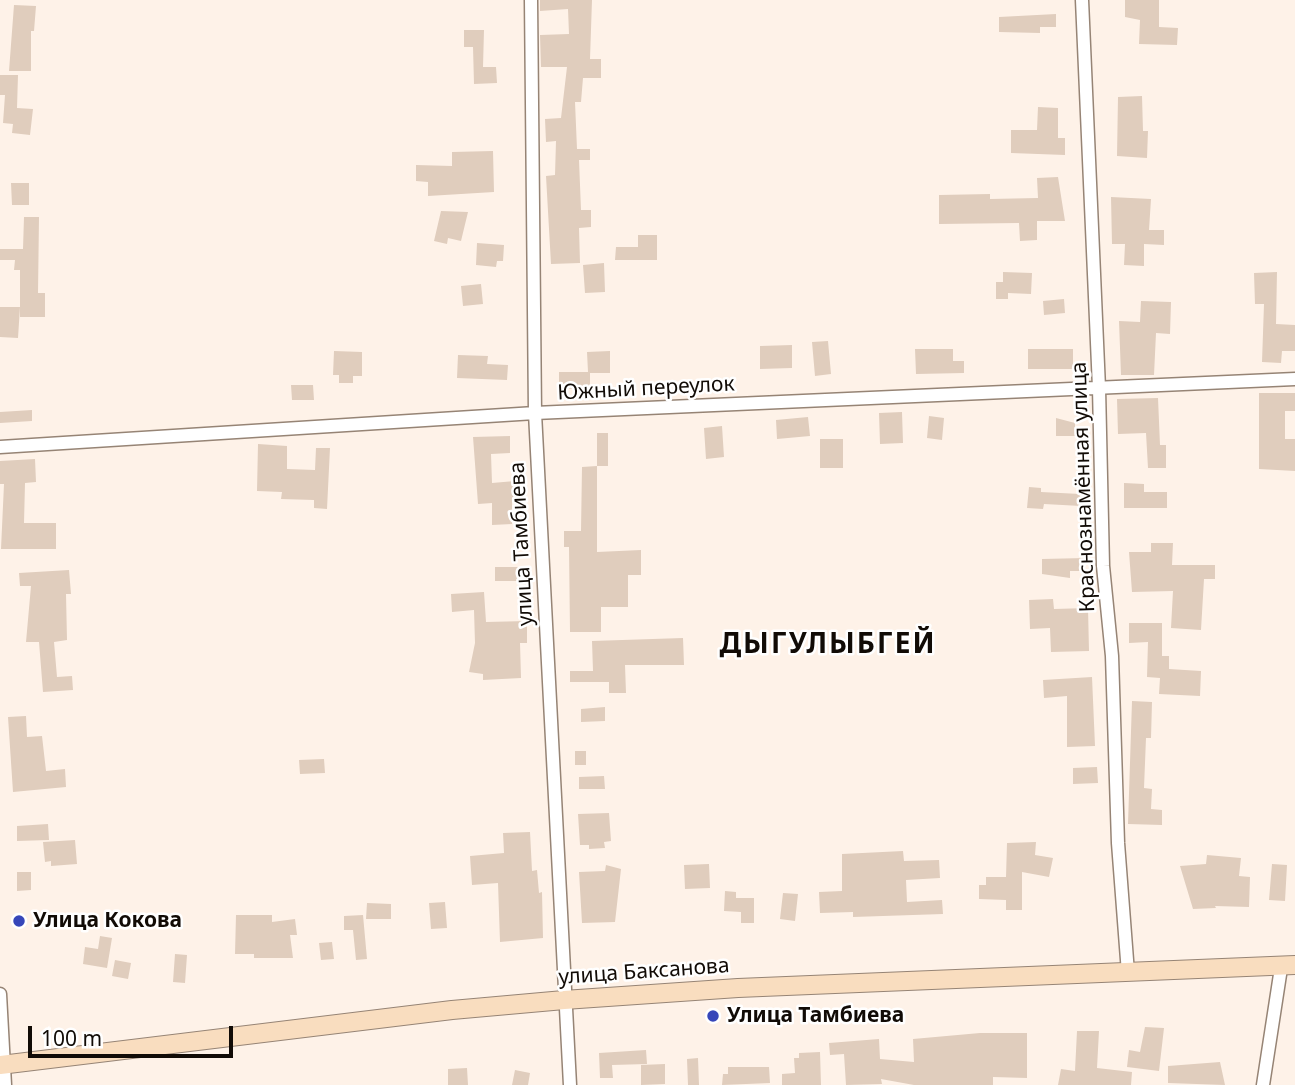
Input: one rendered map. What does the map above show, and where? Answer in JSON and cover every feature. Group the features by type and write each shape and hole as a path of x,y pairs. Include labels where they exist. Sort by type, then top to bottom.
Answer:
{"main road":[{"name":"улица Баксанова","path":"2,1065 452,1010 564,1000 738,988 1288,967"}],"street":[{"name":"улица Тамбиева","path":"531,0 535,413 570,1085"},
{"name":"Краснознамённая улица","path":"1082,0 1099,388 1103,566 1112,656 1118,842 1128,972"},
{"name":"Южный переулок","path":"0,447 535,413 1295,379"},
{"path":"1263,1085 1288,967"},
{"path":"0,994 5,1085"}],"building":[{"path":"540,0 592,0 590,59 601,59 601,78 583,78 581,102 575,102 577,149 590,149 590,160 579,160 581,210 591,210 591,227 579,228 580,263 551,264 546,176 555,175 556,141 546,142 545,119 561,118 567,67 541,67 540,35 569,34 568,9 540,11"},
{"path":"1125,0 1159,0 1159,27 1178,28 1177,45 1139,44 1140,20 1125,17"},
{"path":"14,5 36,6 34,31 31,31 31,71 9,71"},
{"path":"1056,14 1056,27 1040,27 1040,33 999,32 999,17"},
{"path":"464,30 484,30 483,67 496,67 497,83 474,84 473,47 464,47"},
{"path":"0,75 18,75 17,108 33,109 30,135 12,133 13,124 3,123 5,95 0,95"},
{"path":"1142,96 1143,131 1148,131 1147,158 1117,156 1118,97"},
{"path":"1038,107 1058,108 1058,138 1065,138 1065,155 1011,153 1011,130 1037,130"},
{"path":"493,151 494,192 428,196 428,182 416,181 416,165 452,166 452,152"},
{"path":"1058,177 1065,221 1037,221 1037,240 1020,241 1019,223 939,224 939,195 990,194 990,199 1038,198 1037,178"},
{"path":"11,183 29,183 29,205 12,205"},
{"path":"1111,197 1151,199 1149,230 1164,230 1164,245 1144,244 1144,266 1124,265 1125,244 1112,244"},
{"path":"441,211 468,212 461,241 448,238 447,244 434,241"},
{"path":"24,217 39,217 38,293 45,293 45,317 20,317 20,270 14,270 15,260 0,260 0,249 23,249"},
{"path":"638,235 657,235 657,260 615,260 616,247 638,247"},
{"path":"477,243 504,245 503,261 497,261 496,267 476,265"},
{"path":"604,263 605,292 585,293 583,265"},
{"path":"1003,272 1032,273 1031,294 1008,293 1008,299 996,299 996,282 1003,282"},
{"path":"1277,272 1276,324 1295,325 1295,351 1282,351 1281,363 1262,362 1264,304 1255,304 1254,273"},
{"path":"481,284 483,304 463,306 461,286"},
{"path":"1064,299 1065,313 1044,315 1043,301"},
{"path":"1141,301 1171,302 1170,334 1156,333 1154,375 1121,375 1119,321 1140,322"},
{"path":"0,307 20,307 18,338 0,337"},
{"path":"828,341 831,374 815,376 812,342"},
{"path":"792,345 792,368 760,369 760,346"},
{"path":"915,349 953,349 953,361 964,361 964,373 916,374"},
{"path":"1028,349 1073,349 1073,369 1028,369"},
{"path":"334,351 362,352 362,376 353,376 353,383 339,383 339,375 333,375"},
{"path":"610,351 610,373 590,373 590,388 559,389 559,372 588,372 587,352"},
{"path":"458,355 488,356 487,364 508,365 507,380 457,378"},
{"path":"291,385 313,385 314,400 292,400"},
{"path":"1259,393 1295,393 1295,411 1285,411 1285,439 1295,439 1295,471 1259,469"},
{"path":"1158,398 1160,445 1166,445 1166,468 1148,468 1146,433 1118,434 1117,399"},
{"path":"32,410 32,421 0,423 0,412"},
{"path":"902,412 903,443 880,444 879,413"},
{"path":"929,416 944,418 942,440 927,438"},
{"path":"808,417 810,436 777,439 776,420"},
{"path":"1056,418 1075,423 1075,436 1056,436"},
{"path":"722,426 724,457 706,459 704,428"},
{"path":"597,433 608,433 608,466 597,466"},
{"path":"510,436 510,453 491,454 492,483 515,481 516,501 512,501 512,524 492,525 492,503 478,504 473,437"},
{"path":"820,439 843,439 843,468 820,468"},
{"path":"258,444 287,446 287,469 315,470 316,448 330,448 327,509 314,508 314,500 281,499 282,492 257,491"},
{"path":"35,459 36,482 25,483 24,523 56,523 56,549 1,549 4,484 0,484 0,461"},
{"path":"597,466 597,552 641,550 641,575 628,575 628,607 601,607 601,632 570,632 569,547 564,547 564,531 581,531 582,467"},
{"path":"1124,483 1144,484 1144,492 1167,492 1167,508 1124,508"},
{"path":"1029,487 1041,488 1041,492 1080,494 1081,506 1044,504 1043,509 1027,508"},
{"path":"1151,543 1173,543 1172,565 1215,565 1215,579 1204,579 1201,630 1171,628 1173,591 1132,592 1129,552 1151,552"},
{"path":"1085,558 1085,571 1070,571 1070,578 1042,574 1042,559"},
{"path":"495,567 518,567 517,581 495,581"},
{"path":"69,570 71,594 66,594 67,640 54,642 57,677 72,676 73,690 43,692 39,642 26,642 31,586 20,586 19,573"},
{"path":"484,592 486,622 527,621 527,643 520,643 521,678 483,680 483,674 469,672 475,643 474,610 452,612 451,594"},
{"path":"1053,599 1054,609 1088,608 1089,651 1051,652 1050,628 1030,629 1029,600"},
{"path":"1129,623 1162,623 1162,656 1169,656 1169,669 1201,671 1200,696 1159,694 1160,678 1147,677 1148,642 1129,643"},
{"path":"683,638 684,665 625,665 626,693 609,693 609,682 570,682 570,671 593,671 592,641"},
{"path":"1092,677 1095,746 1067,747 1067,696 1044,698 1043,680"},
{"path":"1132,701 1152,702 1151,738 1146,738 1144,788 1152,789 1151,809 1162,810 1162,825 1128,824"},
{"path":"605,707 605,721 581,722 581,709"},
{"path":"26,716 27,737 42,736 46,771 65,769 66,787 13,792 8,717"},
{"path":"575,751 586,751 586,765 575,765"},
{"path":"324,759 325,773 300,774 299,760"},
{"path":"1097,767 1098,783 1073,784 1073,768"},
{"path":"604,776 605,789 579,789 579,777"},
{"path":"609,813 611,841 604,842 605,848 589,849 589,845 580,845 578,814"},
{"path":"48,824 49,840 17,841 17,826"},
{"path":"530,832 532,871 537,870 539,893 542,892 543,938 500,942 498,883 472,885 470,856 504,853 503,833"},
{"path":"75,840 77,864 51,866 51,861 45,862 43,842"},
{"path":"1036,842 1035,855 1053,858 1049,877 1022,872 1022,910 1006,910 1006,900 979,899 979,885 986,885 986,877 1006,877 1007,843"},
{"path":"903,851 904,861 939,860 940,878 906,880 907,902 942,900 943,914 853,917 853,912 820,913 819,892 842,891 842,854"},
{"path":"1207,855 1241,858 1239,876 1250,877 1249,907 1215,906 1216,908 1193,909 1180,866 1206,864"},
{"path":"709,864 710,888 685,889 684,865"},
{"path":"1272,864 1287,865 1285,901 1269,900"},
{"path":"606,865 621,869 615,922 582,923 579,872 605,871"},
{"path":"17,872 31,872 31,890 17,891"},
{"path":"725,891 736,892 736,898 754,898 754,923 741,923 741,912 724,911"},
{"path":"783,893 798,894 795,921 780,919"},
{"path":"445,902 447,928 431,929 429,903"},
{"path":"367,903 391,904 391,919 366,919"},
{"path":"236,915 272,915 272,922 295,919 297,935 290,935 293,958 254,958 254,954 235,954"},
{"path":"363,915 367,959 356,960 353,930 344,930 344,916"},
{"path":"100,936 112,938 107,968 83,964 85,947 98,949"},
{"path":"332,942 334,959 321,960 319,943"},
{"path":"175,954 187,955 185,983 173,982"},
{"path":"115,960 131,963 128,979 112,976"},
{"path":"1145,1027 1164,1028 1159,1071 1127,1067 1129,1050 1140,1052"},
{"path":"1077,1031 1099,1031 1097,1068 1132,1072 1131,1085 1058,1085 1061,1069 1075,1071"},
{"path":"980,1033 1027,1033 1027,1078 993,1077 993,1085 914,1085 881,1079 882,1084 846,1085 844,1054 830,1055 829,1043 879,1039 880,1059 914,1062 913,1039"},
{"path":"646,1050 647,1064 612,1065 613,1078 600,1078 599,1053"},
{"path":"820,1052 821,1085 782,1085 782,1074 795,1073 794,1058 799,1058 799,1053"},
{"path":"698,1058 699,1085 688,1085 687,1059"},
{"path":"1220,1062 1225,1085 1168,1083 1168,1066"},
{"path":"665,1064 665,1084 641,1085 641,1065"},
{"path":"728,1067 769,1067 770,1083 722,1085 723,1074 728,1074"},
{"path":"467,1068 468,1085 448,1085 448,1069"},
{"path":"515,1070 530,1073 528,1085 512,1085"}],"place":[{"name":"Улица Кокова","path":"19,921"},
{"name":"Улица Тамбиева","path":"713,1016"}],"district":[{"name":"ДЫГУЛЫБГЕЙ","path":"828,645"}]}
